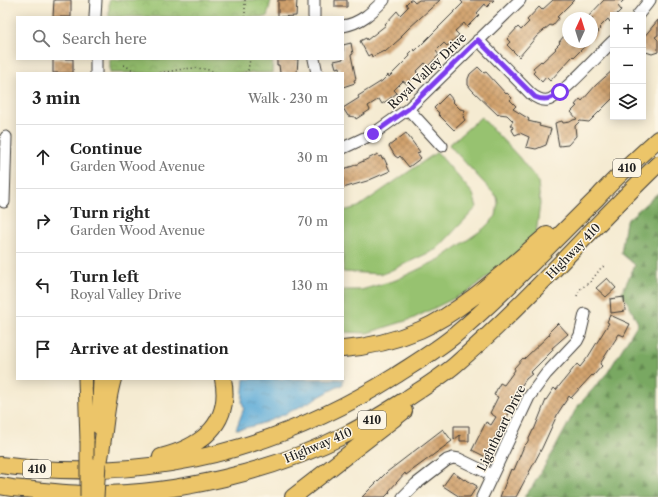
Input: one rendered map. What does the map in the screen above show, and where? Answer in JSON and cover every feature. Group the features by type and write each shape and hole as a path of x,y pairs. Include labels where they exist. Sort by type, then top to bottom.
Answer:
{"highway":[{"name":"Highway 410","path":"0,464 34,469 75,471 153,466 224,453 284,433 332,412 413,365 453,336 503,293 596,198 658,139"},
{"name":"Highway 410","path":"0,486 86,494 174,488 219,479 256,469 302,454 349,433 384,413 453,366 522,304 658,164"},
{"path":"344,349 371,346 397,338 421,330 443,317 486,286 574,212 596,198"},
{"path":"293,497 442,381 453,366"},
{"path":"99,463 96,442 106,411 113,380"},
{"path":"75,471 92,467 128,464 159,458 176,453 196,443 212,430 222,412 224,400 223,380"}],"main road":[{"path":"85,380 96,442"},
{"path":"87,497 96,442 100,380"},
{"path":"97,497 99,463"}],"street":[{"path":"95,16 96,0"},
{"path":"314,0 314,16"},
{"path":"344,26 352,25 366,17 384,0"},
{"name":"Royal Valley Drive","path":"344,148 373,134 408,109 520,0"},
{"path":"640,12 650,0"},
{"path":"478,40 531,94 544,100 552,98 560,92 610,44"},
{"path":"96,60 96,72"},
{"path":"314,60 317,72"},
{"path":"408,109 442,146"},
{"path":"4,202 8,137"},
{"name":"Lightheart Drive","path":"482,497 524,405 536,386 577,341 580,335 584,314"},
{"path":"403,497 416,484 447,460 453,458 492,476"}],"path":[{"path":"245,0 245,16"},
{"path":"245,72 248,70 250,60"},
{"path":"124,65 136,72"},
{"path":"167,72 193,68 209,69 215,72"},
{"path":"577,296 579,290 591,281 601,268 606,265"}],"green space":[{"path":"109,0 271,0 267,16 109,16"},
{"path":"110,60 273,60 272,72 110,72"},
{"path":"481,117 518,156 538,181 540,204 536,234 514,257 469,291 412,319 367,333 344,332 344,290 361,290 396,280 440,259 483,229 496,216 498,203 497,197 449,145"},
{"path":"437,152 473,194 477,207 437,249 383,274 344,272 344,211 358,207"},
{"path":"658,193 658,497 524,497 532,487 553,452 577,407 608,372 638,323 622,292 635,265 621,253 626,221"}],"water":[{"path":"244,380 343,380 343,384 276,418 249,427 236,429 244,408 242,402"}],"building":[{"path":"54,0 71,0 71,16 53,16"},
{"path":"278,0 297,0 296,16 278,16"},
{"path":"335,0 347,0 347,7 335,7"},
{"path":"410,0 415,3 419,0 440,0 385,52 384,51 372,57 371,54 368,56 360,41 366,38 367,40 386,25 385,24 397,11 400,15 408,7 406,4"},
{"path":"460,0 494,0 487,7 485,4 477,13 479,15 467,27 464,23 455,31 459,35 447,46 444,43 436,51 439,55 428,66 425,63 416,72 419,74 414,79 413,78 407,84 403,81 394,90 397,93 392,97 382,104 379,99 368,106 370,110 356,119 355,117 348,116 344,107 359,98 358,96 382,81 388,75 389,77 410,56 409,54 414,49 415,51 463,3"},
{"path":"553,0 574,0 557,17 559,18 552,26 550,25 537,36 519,57 507,45 510,42 507,39 518,27 521,30 529,22 527,20 539,7 542,10"},
{"path":"604,0 624,0 618,6 621,10 619,12 610,12 610,22 608,19 598,31 598,12 593,12"},
{"path":"658,20 658,35 655,37 658,40 658,52 652,54 646,52 646,34"},
{"path":"562,38 562,48 583,48 574,57 573,56 550,81 546,77 542,82 533,73 535,71 533,68 556,49 555,48 560,43 559,42"},
{"path":"351,43 353,54 351,55 356,79 354,80 355,83 344,87 344,72 341,72 340,67 336,68 334,61 344,60 344,45"},
{"path":"53,60 73,60 73,72 53,72"},
{"path":"277,60 298,60 297,72 280,72 279,65 277,65"},
{"path":"478,67 484,73 486,72 506,94 507,93 512,98 510,100 516,106 513,109 529,119 528,121 551,129 546,145 536,149 526,147 529,137 520,133 515,135 512,130 513,127 510,125 513,121 507,115 498,115 472,90 468,85 468,79 470,74"},
{"path":"610,73 610,101 589,122 580,121 575,126 576,136 568,145 559,146 555,123 562,121 563,123 570,122 577,119 571,112 577,106 575,105 580,99 582,101 596,85"},
{"path":"448,94 453,100 452,101 460,109 465,110 463,117 465,120 454,130 434,108"},
{"path":"406,133 420,152 417,153 421,158 409,167 400,156 398,158 395,156 389,146"},
{"path":"378,154 382,159 384,158 390,171 367,181 344,188 344,169"},
{"path":"607,278 616,288 606,297 596,288"},
{"path":"624,297 625,311 611,313 610,299"},
{"path":"610,315 630,324 624,336 619,334 600,364 602,366 571,398 569,396 558,413 542,448 516,497 500,497 511,469 514,470 524,446 534,430 546,400 554,388 556,390 577,364 580,367 588,357 609,323 607,322"},
{"path":"558,323 568,334 552,348 553,350 530,373 532,374 526,379 513,398 515,399 491,446 489,452 491,453 488,458 472,450 486,422 491,425 496,417 490,413 498,397 494,395 500,383 504,385 515,370 514,368 550,334 549,332"},
{"path":"454,426 469,426 469,441 460,441 460,435 454,440"},
{"path":"443,429 452,441 406,475 405,473 385,497 362,497 387,472"},
{"path":"453,472 464,480 465,479 477,486 470,497 460,497 443,486"}],"route":[{"path":"373,134 408,109 478,40 535,97 549,100 557,96 560,92"}]}
